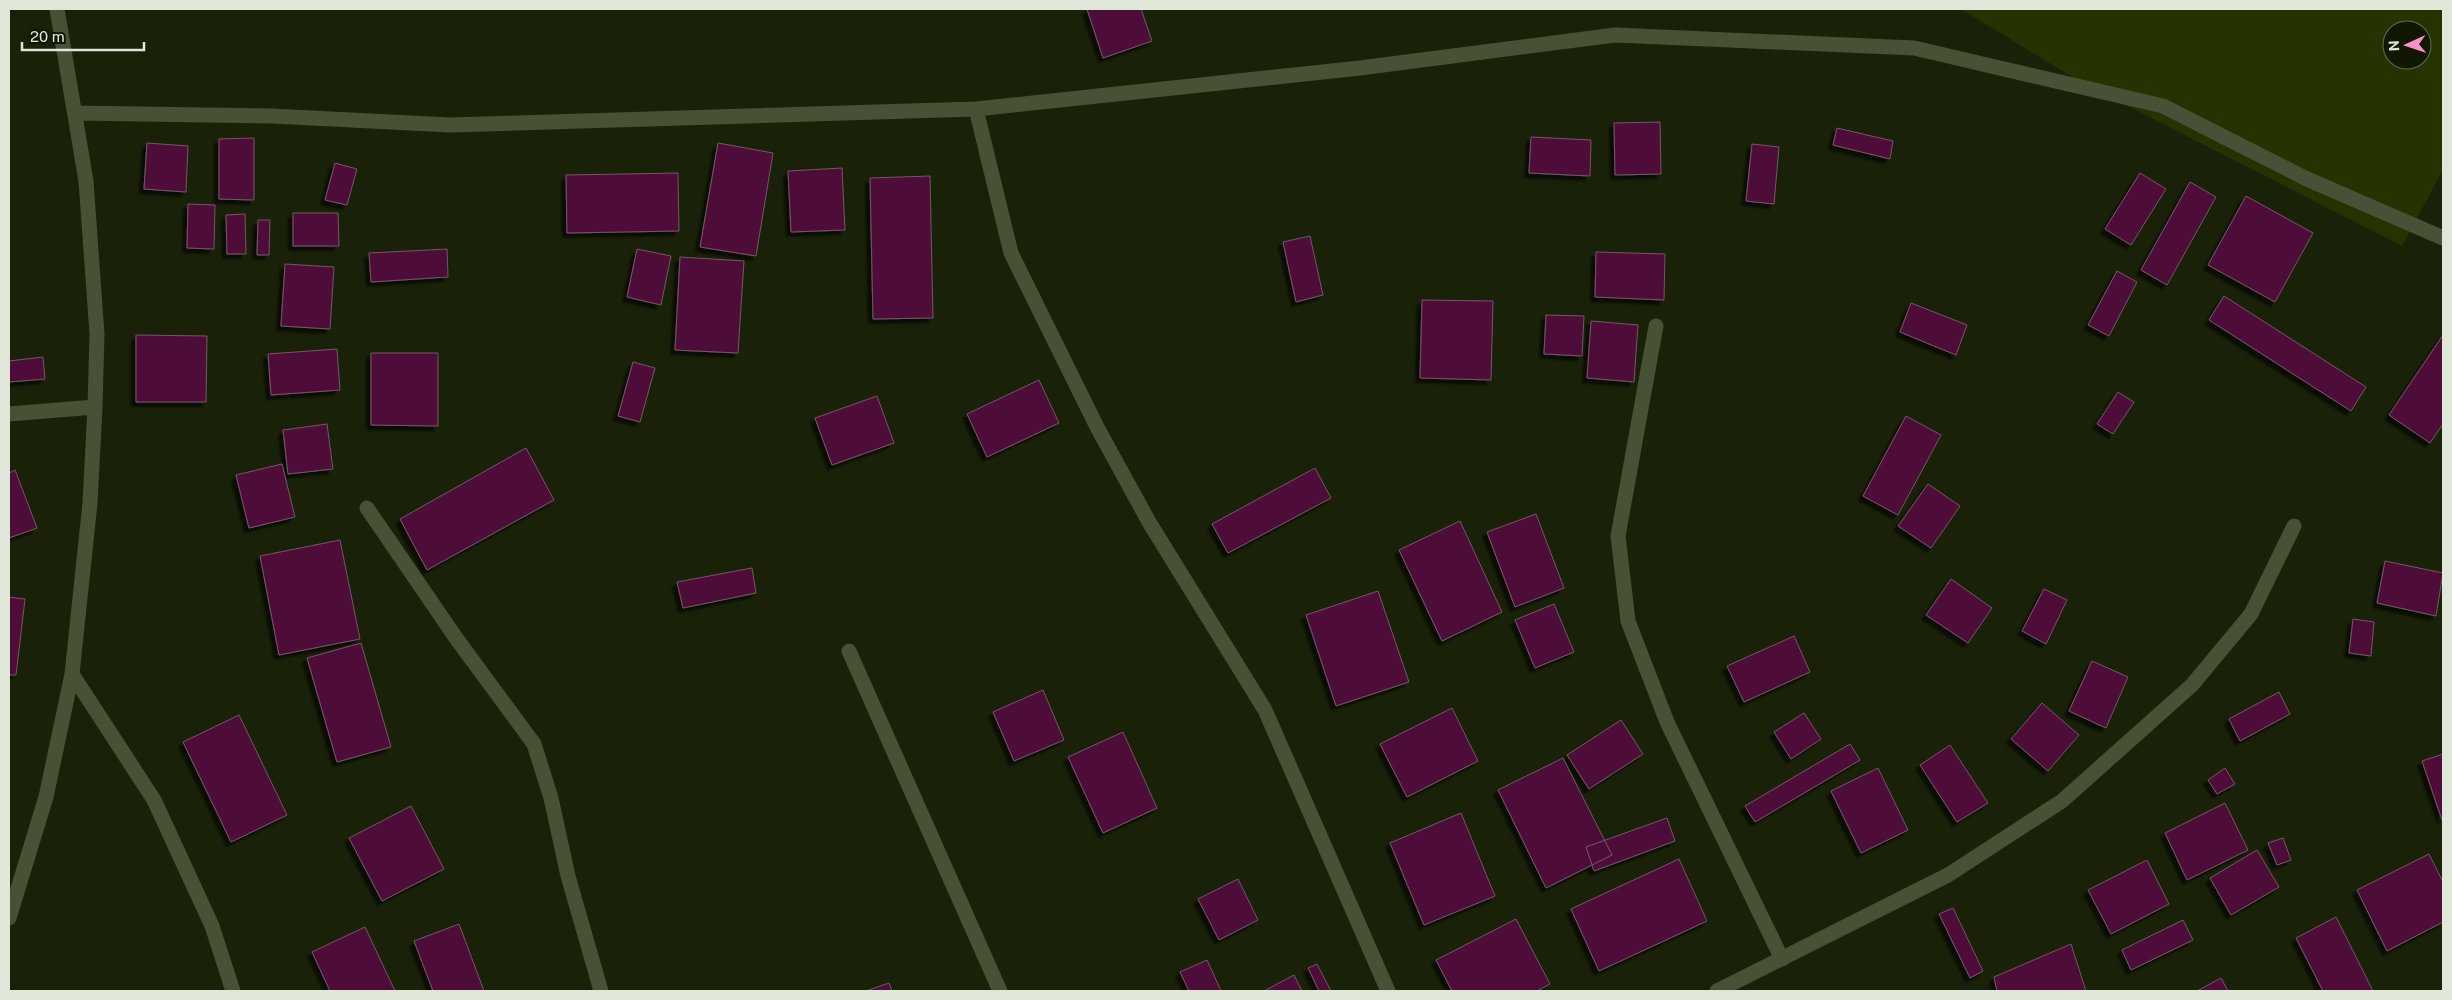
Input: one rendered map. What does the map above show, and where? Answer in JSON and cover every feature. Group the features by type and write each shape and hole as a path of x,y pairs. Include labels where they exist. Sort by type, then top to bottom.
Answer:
{"street":[{"path":"9,918 46,797 72,674 90,502 97,334 86,181 57,9"},
{"path":"75,112 272,116 450,125 976,109 1360,68 1615,34 1914,48 2163,106 2307,179 2443,238"},
{"path":"976,109 1011,253 1097,427 1149,522 1265,710 1388,991"},
{"path":"1656,326 1618,536 1628,621 1667,722 1782,958"},
{"path":"9,414 95,407"},
{"path":"367,508 456,638 534,744 551,798 568,876 601,991"},
{"path":"1717,991 1948,875 2062,801 2192,685 2251,614 2294,526"},
{"path":"849,651 1000,991"},
{"path":"72,674 154,800 212,926 232,991"}],"green space":[{"path":"1961,9 2443,9 2443,170 2402,246 2077,80"}],"building":[{"path":"1087,9 1141,9 1152,41 1103,58"},
{"path":"1660,122 1661,174 1615,175 1614,123"},
{"path":"1837,128 1893,141 1890,159 1833,145"},
{"path":"1531,137 1591,140 1590,176 1529,173"},
{"path":"254,138 254,200 219,199 219,139"},
{"path":"147,143 188,146 186,192 144,189"},
{"path":"718,143 773,153 756,256 700,247"},
{"path":"1752,144 1779,147 1774,204 1746,201"},
{"path":"335,163 357,169 347,205 325,200"},
{"path":"842,168 845,230 791,232 788,171"},
{"path":"678,173 679,231 567,233 566,175"},
{"path":"2140,173 2166,189 2131,245 2105,229"},
{"path":"930,176 933,318 873,319 870,178"},
{"path":"2190,182 2216,197 2167,285 2141,270"},
{"path":"2246,196 2313,233 2275,302 2208,265"},
{"path":"188,204 215,205 214,249 187,248"},
{"path":"293,213 338,213 339,246 293,246"},
{"path":"245,214 246,254 227,254 226,215"},
{"path":"258,220 270,220 269,255 257,255"},
{"path":"1310,236 1323,295 1296,302 1283,242"},
{"path":"447,249 448,277 371,282 369,253"},
{"path":"637,249 671,256 661,305 627,297"},
{"path":"1596,252 1665,254 1664,300 1595,297"},
{"path":"680,257 744,261 738,353 675,350"},
{"path":"285,264 334,267 330,329 281,326"},
{"path":"2117,271 2137,282 2109,336 2088,325"},
{"path":"2224,296 2366,387 2351,411 2209,320"},
{"path":"1422,300 1493,301 1491,380 1420,378"},
{"path":"1911,303 1967,325 1956,355 1900,332"},
{"path":"1546,315 1584,316 1582,356 1544,354"},
{"path":"1591,321 1638,325 1634,382 1587,378"},
{"path":"136,335 207,336 206,402 136,402"},
{"path":"2443,335 2443,424 2430,443 2389,415"},
{"path":"337,349 340,390 271,395 268,354"},
{"path":"371,353 438,353 438,426 371,425"},
{"path":"43,357 45,379 9,382 9,361"},
{"path":"633,362 655,368 640,422 618,416"},
{"path":"1039,380 1059,423 987,457 967,414"},
{"path":"2118,392 2134,402 2113,434 2097,424"},
{"path":"877,396 894,443 832,465 815,418"},
{"path":"1906,416 1941,435 1898,515 1863,496"},
{"path":"327,424 333,469 288,474 283,430"},
{"path":"526,448 554,500 427,570 400,519"},
{"path":"282,464 295,517 249,528 236,475"},
{"path":"1315,468 1331,498 1228,553 1212,524"},
{"path":"15,470 37,528 9,538 9,473"},
{"path":"1928,484 1960,506 1931,548 1898,526"},
{"path":"1536,514 1564,588 1515,607 1487,532"},
{"path":"1460,521 1502,612 1442,641 1399,550"},
{"path":"340,540 360,639 279,655 260,556"},
{"path":"2385,561 2443,573 2436,616 2377,603"},
{"path":"752,568 756,593 683,608 677,582"},
{"path":"1951,579 1992,608 1968,643 1926,615"},
{"path":"2044,589 2067,600 2046,644 2022,631"},
{"path":"1378,591 1409,682 1336,706 1306,615"},
{"path":"9,597 25,599 16,675 9,675"},
{"path":"1554,604 1574,652 1535,668 1515,620"},
{"path":"2353,619 2374,622 2371,656 2349,653"},
{"path":"1794,636 1810,672 1744,702 1727,666"},
{"path":"361,643 391,747 337,762 307,658"},
{"path":"2092,661 2128,677 2106,728 2069,711"},
{"path":"1043,690 1064,740 1014,761 993,712"},
{"path":"2279,692 2290,714 2240,741 2229,719"},
{"path":"2042,703 2079,735 2048,771 2011,739"},
{"path":"1452,708 1478,761 1407,797 1380,744"},
{"path":"1804,713 1821,739 1791,759 1774,732"},
{"path":"239,715 287,815 231,842 183,742"},
{"path":"1621,720 1643,754 1589,789 1567,755"},
{"path":"1123,732 1157,808 1103,833 1068,757"},
{"path":"1850,744 1860,760 1755,822 1745,806"},
{"path":"1950,745 1988,803 1957,822 1920,765"},
{"path":"2443,754 2443,820 2442,820 2422,761"},
{"path":"1563,758 1612,855 1546,888 1498,790"},
{"path":"1878,768 1908,830 1861,853 1831,791"},
{"path":"2225,768 2235,784 2217,794 2208,780"},
{"path":"2225,803 2248,850 2187,880 2165,833"},
{"path":"411,806 444,869 382,901 349,838"},
{"path":"1461,813 1495,896 1424,925 1390,843"},
{"path":"1667,818 1675,841 1594,871 1586,847"},
{"path":"2283,838 2291,860 2277,865 2268,843"},
{"path":"2257,850 2279,887 2231,915 2210,878"},
{"path":"2429,854 2443,882 2443,922 2387,951 2357,890"},
{"path":"1679,859 1707,921 1599,971 1571,909"},
{"path":"2147,860 2169,904 2111,934 2088,890"},
{"path":"1238,879 1258,920 1219,940 1198,899"},
{"path":"1953,908 1983,971 1970,978 1939,914"},
{"path":"2336,917 2373,991 2323,991 2296,938"},
{"path":"1516,919 1550,984 1537,991 1452,991 1436,960"},
{"path":"2183,920 2193,940 2131,970 2122,950"},
{"path":"459,924 484,991 433,991 414,941"},
{"path":"365,927 395,991 330,991 312,952"},
{"path":"2071,944 2086,991 1997,991 1994,977"},
{"path":"1207,960 1221,991 1189,991 1180,972"},
{"path":"1317,964 1331,991 1319,991 1308,968"},
{"path":"1294,975 1302,991 1264,991"},
{"path":"2221,978 2228,991 2197,991"},
{"path":"889,983 892,991 866,991"}]}
